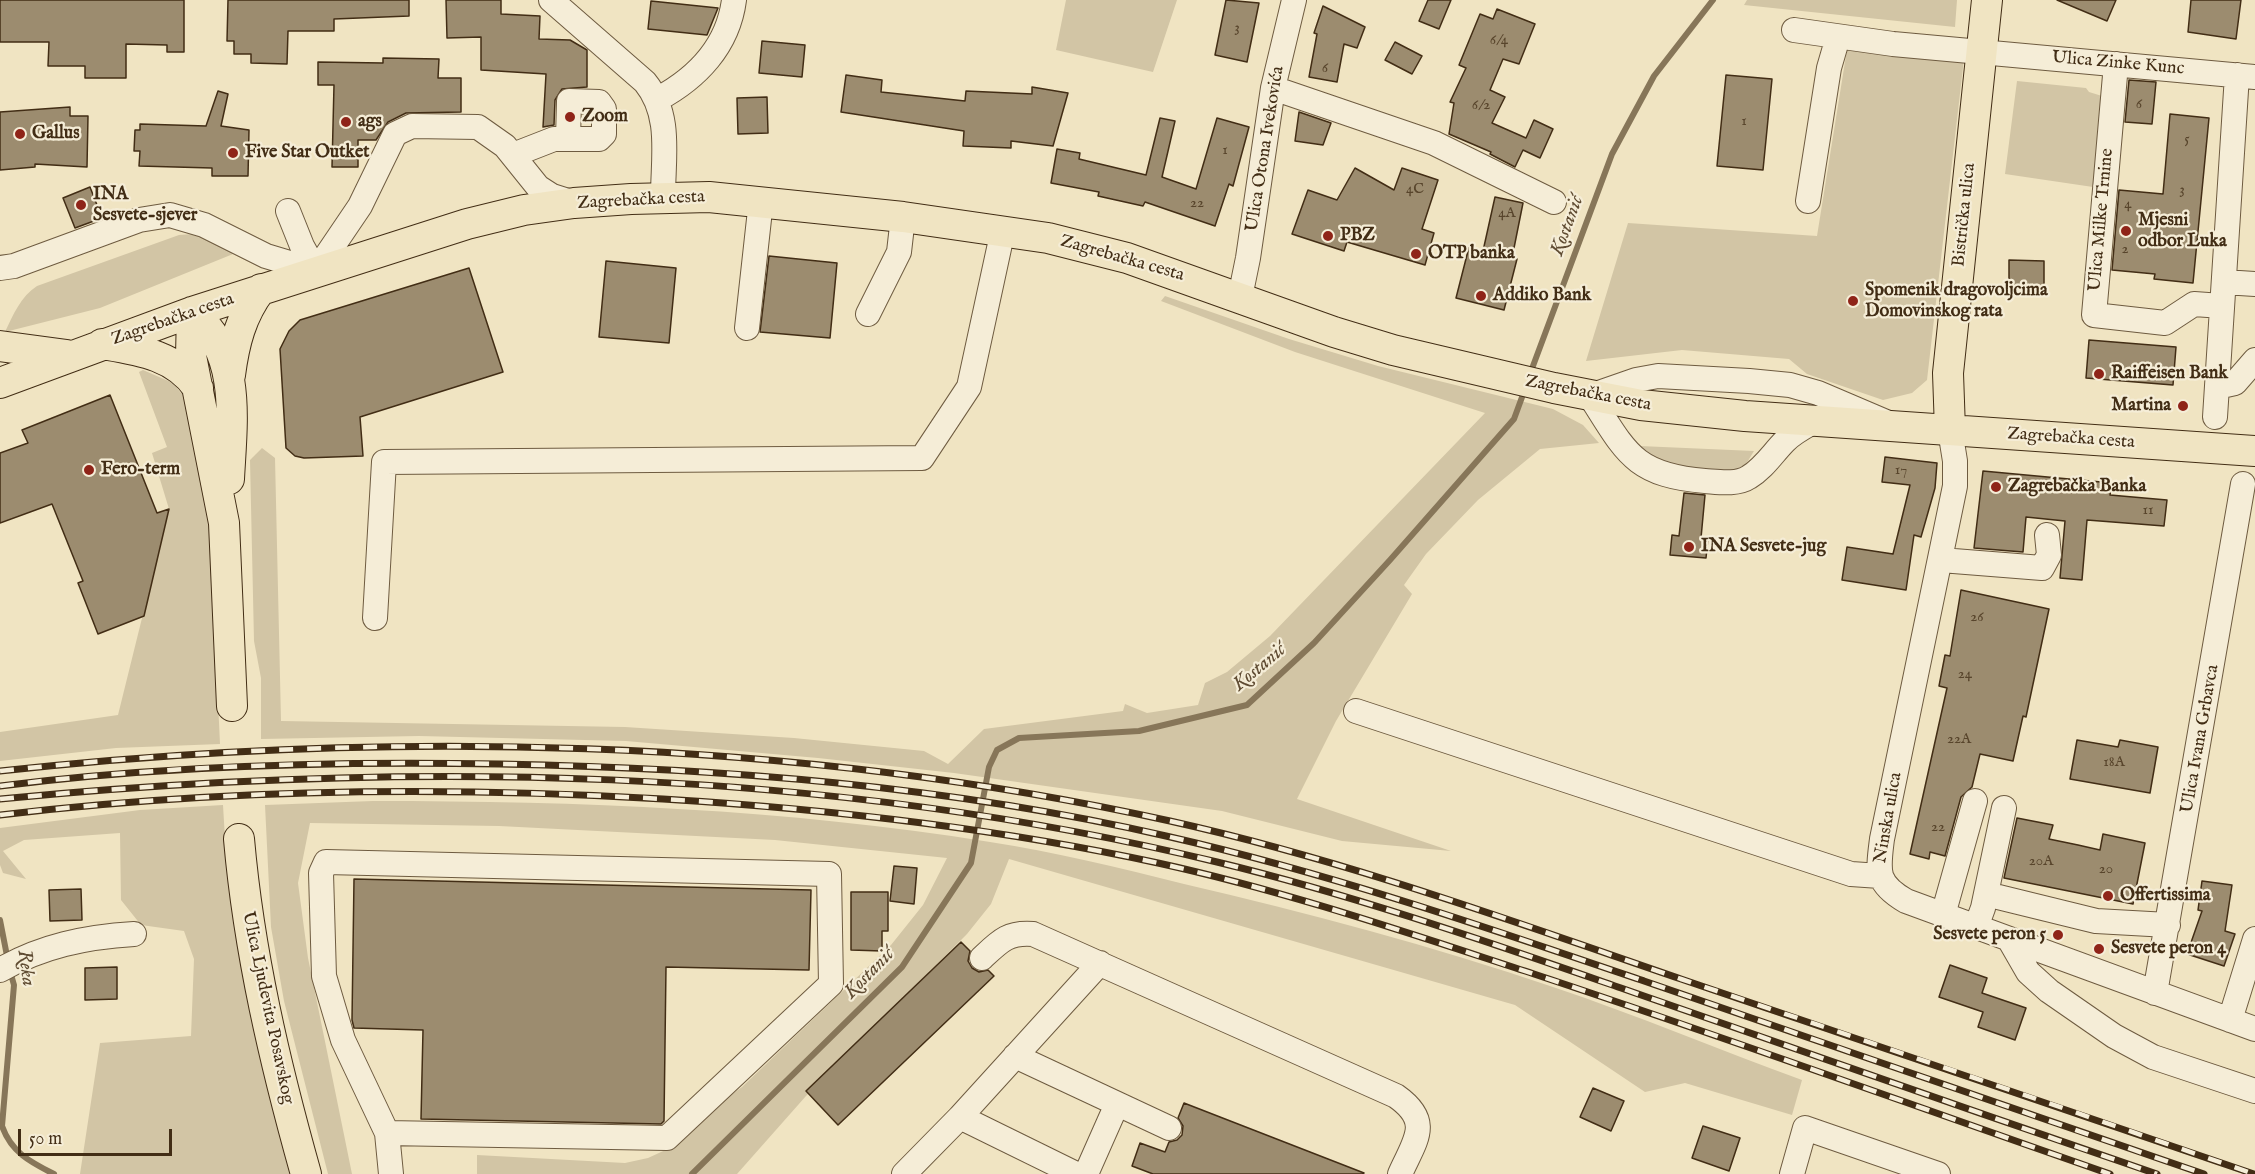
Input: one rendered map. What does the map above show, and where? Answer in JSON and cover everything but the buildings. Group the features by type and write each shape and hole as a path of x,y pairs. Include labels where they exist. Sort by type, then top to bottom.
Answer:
{"main road":[{"name":"Bistrička ulica","path":"1950,430 1948,373 1987,0"},
{"name":"Zagrebačka cesta","path":"0,383 192,312 477,222 524,210 574,203 663,197 761,201 1003,230 1048,238 1126,258 1393,350 1590,396 1692,412 2255,451"},
{"path":"232,706 224,523 230,453 230,380 234,350 242,322 252,301 261,289"},
{"path":"192,312 215,337 224,356 230,380"},
{"path":"192,312 190,346 224,523"},
{"path":"102,344 141,351 165,360 186,373 198,388"},
{"path":"0,346 73,355"},
{"name":"Ulica Ljudevita Posavskog","path":"239,839 249,924 261,996 306,1174"}],"street":[{"path":"551,0 645,82 658,99 664,133 663,197"},
{"path":"658,99 687,80 712,56 728,29 734,0"},
{"name":"Ulica Otona Ivekovića","path":"1240,297 1248,258 1273,88 1294,0"},
{"name":"Ulica Zinke Kunc","path":"1794,30 1893,45 2116,64 2250,72"},
{"path":"1808,201 1829,68 1838,37"},
{"name":"Ulica Milke Trnine","path":"2116,64 2094,315 2165,322 2194,304 2222,306"},
{"path":"2215,417 2224,282 2250,72"},
{"path":"1273,88 1434,143 1554,202"},
{"path":"316,271 360,207 395,134 412,126 478,127 497,139 513,155 538,187 552,196 574,203"},
{"path":"513,155 554,139 568,139"},
{"path":"747,328 761,201"},
{"path":"288,211 298,238 316,271"},
{"path":"0,268 14,266 139,220 170,215 204,225 266,256 316,271"},
{"path":"868,314 898,252 903,218"},
{"path":"375,618 384,462 922,458 969,387 1003,230"},
{"path":"2224,282 2255,284"},
{"path":"2217,387 2235,383 2255,360"},
{"path":"1815,421 1791,436 1758,471 1746,479 1730,482 1679,479 1659,474 1629,454 1590,396 1636,380 1658,376 1790,385 1818,393 1897,427"},
{"name":"Ninska ulica","path":"1950,430 1955,461 1955,486 1882,839 1880,876 1892,893 1943,915 2255,1029"},
{"name":"Ulica Ivana Grbavca","path":"2155,993 2204,722 2243,484"},
{"path":"1941,560 2042,568 2049,555 2047,535"},
{"path":"1356,711 1817,864 1851,874 1880,876"},
{"path":"1943,915 1975,801"},
{"path":"1976,927 1986,894 2004,808"},
{"path":"387,1133 667,1138 831,984 829,874 326,862 321,873 324,976 343,1040 387,1133 390,1174"},
{"path":"1986,894 2096,921 2168,925"},
{"path":"982,958 1005,936 1017,932 1033,933 1404,1101 1411,1107 1417,1121 1417,1134 1400,1174"},
{"path":"7,966 51,946 134,933"},
{"path":"2009,939 2028,972 2049,991 2114,1036 2153,1057 2255,1091"},
{"path":"2230,1020 2255,939"},
{"path":"904,1174 960,1118 1100,963"},
{"path":"1015,1056 1169,1128"},
{"path":"1086,1174 1117,1104"},
{"path":"960,1118 1048,1168 1076,1174"},
{"path":"1792,1174 1805,1128 1938,1174"}],"shaded area":[{"path":"1066,0 1177,0 1153,72 1056,50"},
{"path":"1747,0 1957,0 1955,27 1744,5"},
{"path":"1849,37 1965,50 1927,380 1912,393 1883,400 1807,374 1789,359 1682,350 1586,361 1628,223 1817,236"},
{"path":"2017,81 2086,88 2089,92 2102,96 2093,187 2005,174"},
{"path":"193,234 238,252 100,308 5,332 22,300 37,286 179,235"},
{"path":"1165,296 1289,339 1378,366 1553,409 1583,425 1599,443 1540,449 1478,500 1426,554 1404,585 1412,594 1336,721 1297,799 1451,851 1342,841 1222,811 954,773 818,758 626,741 419,736 261,739 261,678 254,641 250,460 262,448 275,458 281,721 625,727 794,738 924,751 948,764 984,729 1123,711 1125,704 1147,713 1198,705 1205,683 1227,672 1270,636 1485,413 1295,352 1161,301"},
{"path":"143,370 173,383 181,393 187,389 210,529 220,744 116,748 0,761 0,732 118,715 169,509 152,453 167,447 139,372"},
{"path":"1640,446 1754,451 1743,469 1711,471 1685,469 1653,460"},
{"path":"373,801 528,803 682,809 837,822 990,842 1039,851 1112,866 1277,907 1462,958 1584,998 1802,1080 1792,1115 1685,1083 1645,1092 1515,1005 1009,859 991,904 967,934 806,1096 737,1174 477,1174 477,1155 625,1163 648,1158 672,1147 703,1115 742,1087 891,945 923,905 947,858 775,840 499,826 310,823 298,883 308,958 352,1174 328,1174 284,1001 271,927 265,805"},
{"path":"223,805 226,852 239,945 257,1037 291,1174 80,1174 100,1043 191,1036 194,959 184,931 141,925 121,900 120,833 24,840 3,851 26,879 3,873 0,865 0,828 140,810"}],"waterway":[{"name":"Kostanić","path":"1530,374 1612,154 1654,76 1713,0"},
{"name":"Kostanić","path":"692,1174 902,967 971,863 989,767 997,750 1019,738 1139,731 1247,705 1314,643 1390,560 1514,419 1525,389"},
{"name":"Reka","path":"0,920 8,961"},
{"name":"Reka","path":"10,971 14,985 2,1126 11,1143 22,1155 54,1174"}],"railway":[{"path":"0,771 146,758 292,749 440,746 587,749 734,757 881,772 1026,793 1170,821 1364,873 1491,914 2254,1174"},
{"path":"0,786 124,773 249,766 500,764 751,775 918,792 1001,804 1166,836 1287,867 1407,902 2204,1174"},
{"path":"0,799 152,787 305,779 458,776 612,780 764,790 916,806 1067,830 1217,862 1319,889 1421,920 2157,1174"},
{"path":"0,815 82,806 248,795 331,792 497,792 663,799 788,808 850,814 1036,840 1206,874 1348,914 1678,1023 2110,1174"}],"place":[{"name":"Zoom","path":"570,117"},
{"name":"ags","path":"346,122"},
{"name":"Gallus","path":"20,134"},
{"name":"Five Star Outket","path":"233,153"},
{"name":"INA Sesvete-sjever","path":"81,205"},
{"name":"Mjesni odbor Luka","path":"2126,231"},
{"name":"PBZ","path":"1328,236"},
{"name":"OTP banka","path":"1416,254"},
{"name":"Addiko Bank","path":"1481,296"},
{"name":"Spomenik dragovoljcima Domovinskog rata","path":"1853,301"},
{"name":"Raiffeisen Bank","path":"2099,374"},
{"name":"Martina","path":"2183,406"},
{"name":"Fero-term","path":"89,470"},
{"name":"Zagrebačka Banka","path":"1996,487"},
{"name":"INA Sesvete-jug","path":"1689,547"},
{"name":"Offertissima","path":"2108,896"},
{"name":"Sesvete peron 5","path":"2058,935"},
{"name":"Sesvete peron 4","path":"2099,949"}]}
